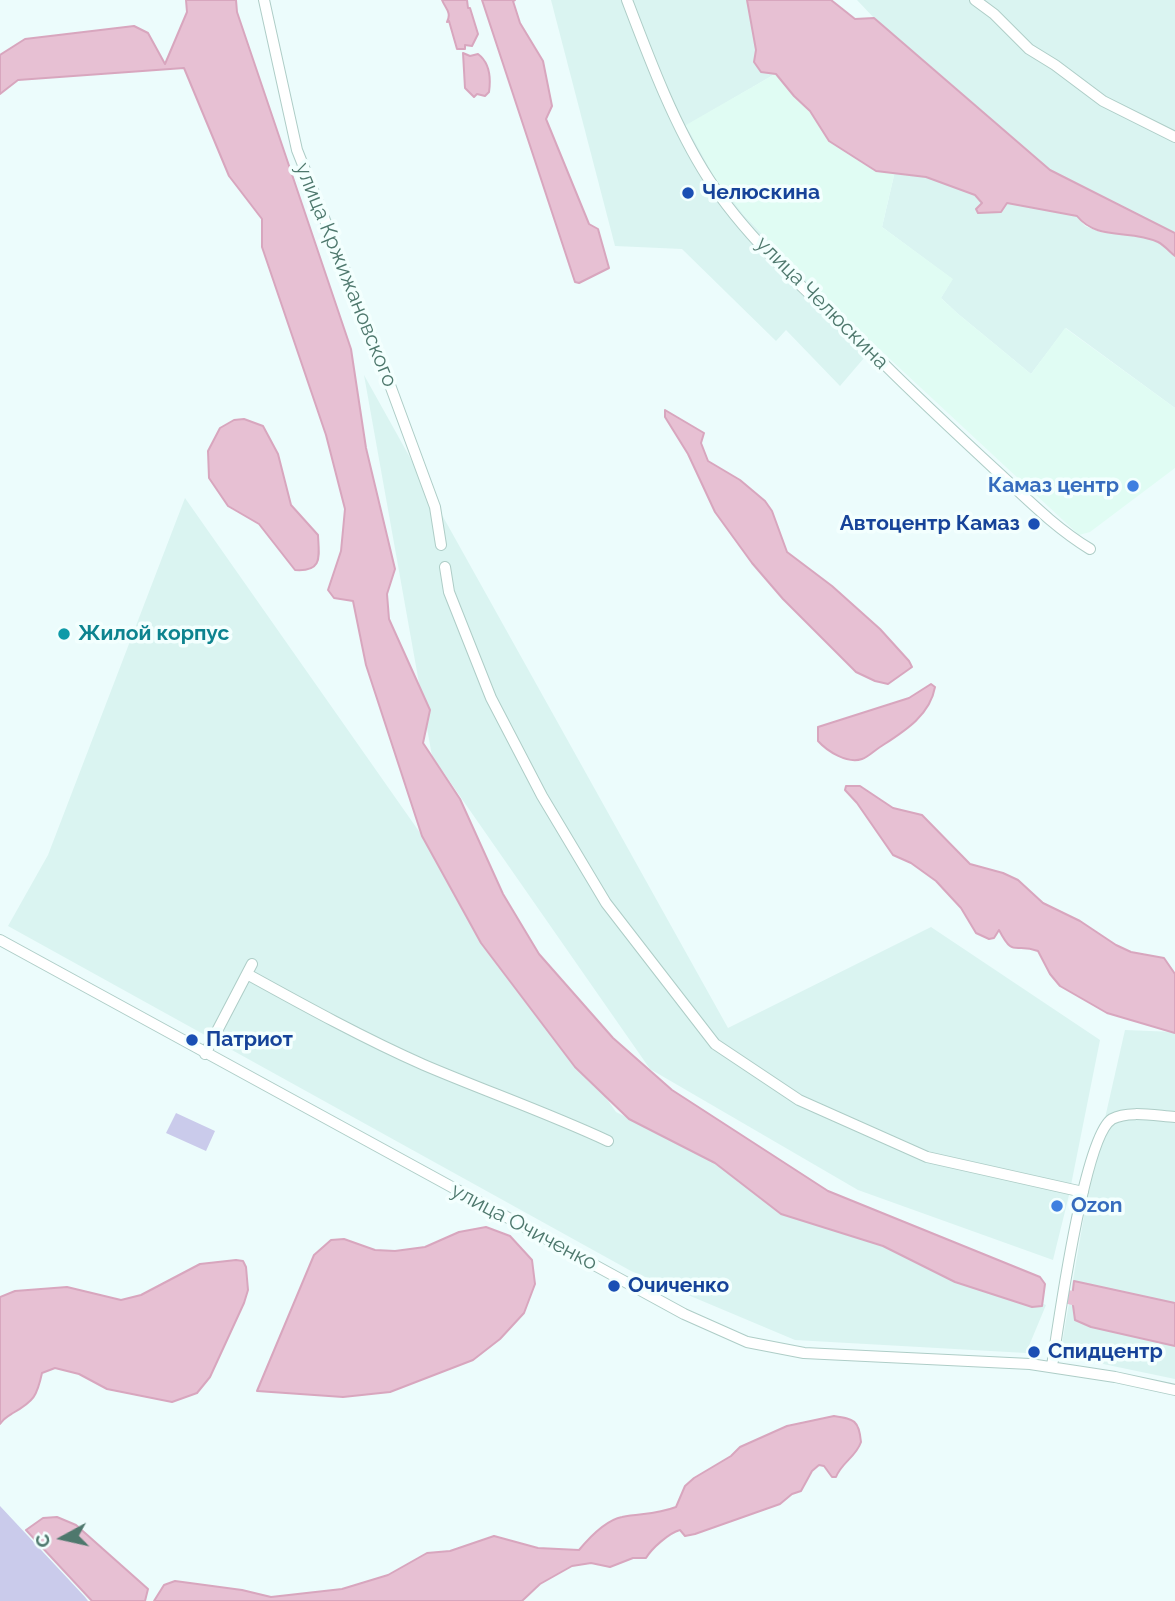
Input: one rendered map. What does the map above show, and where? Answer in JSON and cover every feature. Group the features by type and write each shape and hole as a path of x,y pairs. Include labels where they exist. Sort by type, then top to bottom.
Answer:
{"street":[{"name":"улица Кржижановского","path":"264,0 297,150 383,366 435,506 440,545"},
{"name":"улица Челюскина","path":"626,0 694,154 707,177 738,218 765,249 936,415 1060,529 1090,549"},
{"path":"975,0 994,14 1029,49 1102,101 1175,137"},
{"path":"445,567 449,592 491,698 542,796 606,903 715,1044 799,1100 917,1153 1083,1192"},
{"name":"улица Очиченко","path":"0,940 684,1314 747,1342 804,1353 1052,1366 1175,1390"},
{"path":"205,1054 252,964"},
{"path":"247,974 328,1019 423,1064 608,1141"},
{"path":"1052,1366 1083,1192 1098,1137 1112,1119 1131,1115 1175,1117"}],"shaded area":[{"path":"186,0 236,0 237,12 351,349 366,448 395,569 387,594 389,619 430,710 423,743 460,799 503,894 539,954 613,1038 672,1090 828,1191 1040,1277 1045,1284 1042,1306 1032,1307 955,1282 883,1246 781,1214 715,1163 629,1119 575,1067 481,943 422,836 366,665 353,601 334,598 328,590 341,551 345,509 326,435 262,247 262,219 229,176 184,68 18,80 0,94 0,55 25,39 134,26 148,33 165,64 187,12"},
{"path":"442,0 467,0 478,34 472,46 465,45 465,49 457,49"},
{"path":"482,0 515,0 513,1 520,23 543,61 552,106 546,119 589,224 598,229 609,268 579,283 575,282"},
{"path":"551,0 747,0 761,72 775,74 686,126 743,214 819,293 876,344 840,386 786,330 776,341 682,249 615,246"},
{"path":"747,0 831,0 855,19 874,18 1050,170 1175,233 1175,256 1158,242 1094,229 1077,216 1007,203 1001,212 978,213 976,209 982,203 975,195 926,177 876,171 829,141 810,111 776,74 761,72 754,62 756,50"},
{"path":"857,0 1175,0 1175,233 1050,170 874,18"},
{"path":"463,53 470,56 478,54 485,62 490,81 489,92 485,96 477,94 474,97 465,88"},
{"path":"775,74 810,111 829,141 876,171 895,171 882,227 953,279 941,298 1031,374 1065,328 1175,408 1175,468 1090,532 1079,535 819,293 743,214 715,179 686,125"},
{"path":"895,171 926,177 975,195 982,203 1001,212 1007,203 1031,207 1077,216 1085,226 1103,233 1123,232 1160,242 1175,256 1175,408 1066,328 1031,374 957,313 941,298 952,279 882,227"},
{"path":"364,375 728,1028 931,927 1100,1040 1053,1260 858,1190 650,1069 432,756"},
{"path":"665,410 704,433 701,443 708,461 740,480 765,501 772,511 787,552 832,586 880,629 912,667 888,684 856,672 783,599 752,563 715,512 688,454 665,417"},
{"path":"244,419 263,426 278,454 291,505 318,535 319,556 315,566 311,568 295,570 259,524 228,506 209,478 208,451 220,428 234,420"},
{"path":"185,498 616,1112 876,1239 1046,1305 1026,1353 795,1340 631,1271 8,926 48,855"},
{"path":"931,684 935,687 932,697 921,715 906,729 864,758 844,758 818,741 818,727 909,698"},
{"path":"846,786 860,786 893,808 922,815 970,864 1018,880 1043,903 1080,921 1116,945 1131,952 1164,958 1175,974 1175,1033 1107,1013 1060,986 1038,951 1012,947 999,930 994,938 989,939 976,933 961,908 936,881 911,863 893,855 845,790"},
{"path":"1125,1030 1175,1032 1175,1379 1060,1355 1088,1193"},
{"path":"176,1113 215,1131 206,1151 166,1133"},
{"path":"486,1227 510,1236 532,1260 535,1284 524,1313 500,1339 473,1360 390,1392 343,1397 257,1391 314,1255 331,1240 344,1239 375,1250 395,1251 425,1247 459,1232"},
{"path":"243,1261 246,1267 248,1290 210,1377 197,1393 172,1402 107,1389 79,1374 55,1368 42,1373 34,1397 0,1424 0,1297 15,1291 67,1287 121,1300 141,1295 200,1264"},
{"path":"1074,1281 1175,1303 1175,1346 1091,1327 1075,1320 1072,1298"},
{"path":"834,1416 854,1422 859,1429 861,1442 836,1477 832,1477 824,1466 819,1465 812,1471 801,1491 792,1494 780,1504 695,1534 685,1536 680,1530 661,1541 646,1558 633,1558 610,1567 591,1563 572,1566 540,1584 522,1601 154,1601 164,1585 175,1581 242,1590 271,1597 342,1589 388,1575 427,1553 450,1551 494,1536 538,1548 579,1550 598,1530 616,1519 676,1507 685,1486 731,1456 740,1447 787,1426"},
{"path":"0,1506 85,1597 88,1601 0,1601"},
{"path":"57,1517 76,1525 148,1589 145,1601 92,1601 26,1530 43,1518"}],"waterway":[{"path":"1068,1297 1091,1302"}],"place":[{"name":"Челюскина","path":"688,193"},
{"name":"Камаз центр","path":"1133,486"},
{"name":"Автоцентр Камаз","path":"1034,524"},
{"name":"Жилой корпус","path":"64,634"},
{"name":"Патриот","path":"192,1040"},
{"name":"Ozon","path":"1057,1206"},
{"name":"Очиченко","path":"614,1286"},
{"name":"Спидцентр","path":"1034,1352"}]}
